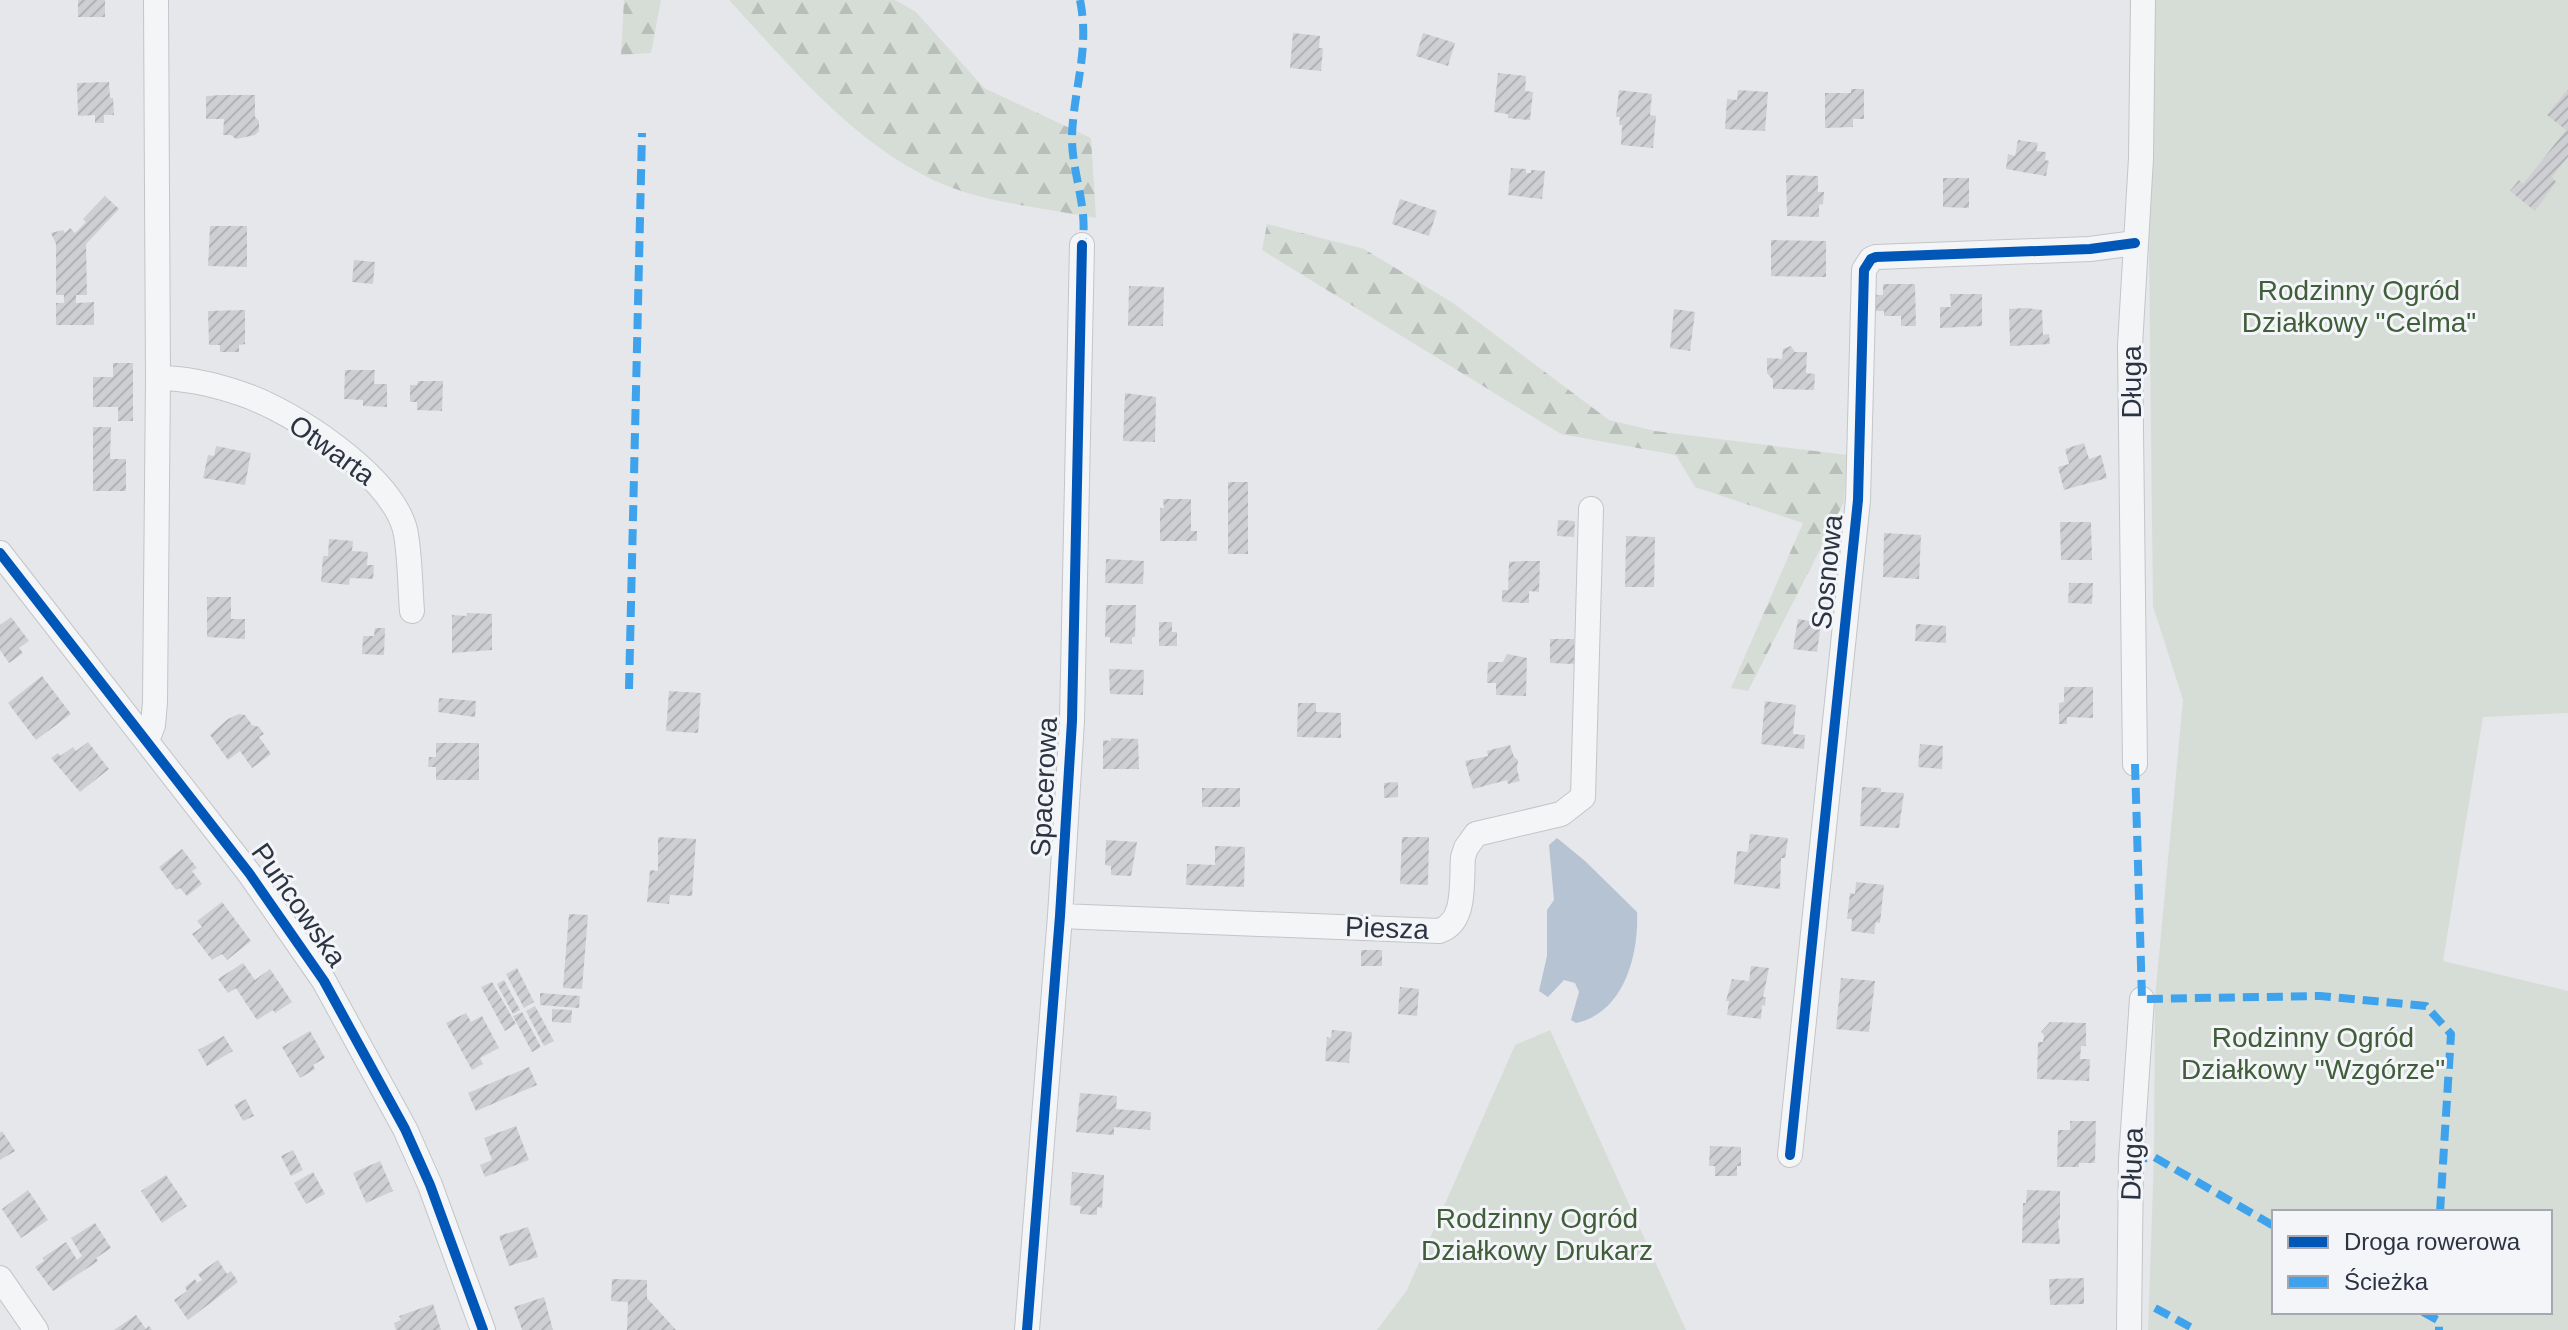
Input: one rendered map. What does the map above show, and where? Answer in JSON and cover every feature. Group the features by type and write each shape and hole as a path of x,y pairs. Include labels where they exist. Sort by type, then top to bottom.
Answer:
{"street":[{"path":"147,741 153,725 155,702 158,378 156,0"},
{"name":"Długa","path":"2135,764 2130,346 2141,158 2143,0"},
{"name":"Sosnowa","path":"1790,1155 1858,500 1864,270 1876,257 2090,249 2135,243"},
{"name":"Spacerowa","path":"1027,1330 1060,916 1072,721 1082,245"},
{"name":"Otwarta","path":"158,378 221,388 263,403 324,438 382,486 404,526 412,611"},
{"name":"Piesza","path":"1060,916 1439,931 1448,928 1458,914 1463,857 1476,834 1561,814 1583,797 1591,509"},
{"name":"Puńcowska","path":"0,553 249,873 324,981 405,1129 430,1185 483,1330"},
{"name":"Długa","path":"2129,1330 2131,1160 2142,999"},
{"path":"2,1287 36,1330"}],"green space":[{"path":"624,0 661,0 651,53 621,55"},
{"path":"729,0 895,0 916,12 984,88 1091,138 1096,218 964,192 929,178 896,159 835,111"},
{"path":"2152,0 2568,0 2568,713 2483,717 2443,961 2568,991 2568,1330 2148,1330 2155,998 2183,700 2153,606 2149,252"},
{"path":"1267,224 1364,249 1453,303 1609,420 1655,431 1847,455 1844,502 1748,691 1731,688 1803,523 1695,487 1676,455 1561,434 1262,250"},
{"name":"Rodzinny Ogród Działkowy Drukarz","path":"1550,1030 1686,1330 1377,1330 1407,1290 1515,1045"}],"water":[{"path":"1557,838 1637,912 1631,963 1617,995 1592,1017 1576,1023 1571,1020 1579,992 1575,983 1564,980 1548,997 1539,991 1547,956 1547,910 1554,900 1549,845"}],"building":[{"path":"78,0 105,0 105,17 78,17"},
{"path":"1293,33 1320,36 1319,48 1323,48 1321,71 1290,68"},
{"path":"1423,33 1455,43 1448,66 1416,56"},
{"path":"1498,73 1526,76 1525,91 1533,92 1530,120 1508,118 1508,114 1494,112"},
{"path":"109,82 114,115 104,115 104,123 95,123 95,115 78,116 77,83"},
{"path":"1851,89 1864,89 1864,119 1853,119 1853,127 1825,128 1825,93 1851,93"},
{"path":"2568,89 2568,157 2552,177 2556,182 2535,211 2510,191 2519,180 2523,184 2566,130 2547,115"},
{"path":"1619,90 1652,94 1650,115 1656,116 1653,148 1621,145 1622,125 1619,125 1620,117 1616,117"},
{"path":"1738,90 1768,92 1765,131 1725,129 1727,99 1737,100"},
{"path":"255,95 255,117 259,121 259,131 255,135 236,139 223,135 224,119 206,119 206,96"},
{"path":"2018,140 2038,143 2036,151 2046,152 2045,160 2049,161 2046,176 2006,169 2008,154 2015,156"},
{"path":"1511,168 1526,169 1526,173 1531,173 1531,170 1545,171 1542,199 1508,195"},
{"path":"1786,175 1818,176 1818,192 1824,192 1819,217 1787,216"},
{"path":"1943,178 1969,178 1969,208 1943,207"},
{"path":"105,196 119,209 86,244 87,295 76,295 76,303 94,302 94,325 56,325 56,303 64,303 64,295 56,295 56,244 51,233 63,230 65,233 70,228 75,233 86,222 83,219"},
{"path":"1400,199 1437,211 1429,236 1392,224"},
{"path":"210,226 247,226 247,267 208,266"},
{"path":"1771,240 1826,241 1826,277 1771,276"},
{"path":"354,260 375,262 373,284 352,282"},
{"path":"1883,284 1915,284 1916,326 1901,326 1901,316 1884,316 1884,311 1876,311 1876,295 1883,295"},
{"path":"1129,286 1164,287 1163,326 1128,326"},
{"path":"1950,294 1982,294 1982,326 1940,328 1940,307 1951,307"},
{"path":"1674,309 1695,312 1690,351 1670,348"},
{"path":"2009,309 2042,310 2043,335 2049,334 2050,344 2010,346"},
{"path":"245,310 245,344 239,345 239,352 220,352 220,345 209,345 208,311"},
{"path":"1791,346 1795,352 1807,352 1806,373 1815,374 1814,390 1773,389 1773,380 1767,373 1767,358 1782,359 1783,349"},
{"path":"113,363 133,363 133,421 118,421 118,407 93,407 93,377 113,377"},
{"path":"345,370 375,370 374,384 387,384 387,407 363,406 363,400 344,399"},
{"path":"418,381 443,381 442,411 417,410 417,402 410,402 410,385 417,385"},
{"path":"1125,393 1156,397 1155,442 1123,441"},
{"path":"93,427 111,427 110,459 126,459 126,491 93,491"},
{"path":"2084,443 2089,459 2101,455 2107,478 2064,490 2058,467 2069,464 2065,449"},
{"path":"216,446 251,453 245,485 203,478 208,455 214,456"},
{"path":"1228,482 1248,482 1248,554 1228,554"},
{"path":"1163,499 1191,499 1191,531 1197,531 1197,541 1160,541"},
{"path":"1558,520 1575,521 1574,537 1557,536"},
{"path":"2060,522 2091,522 2092,560 2061,560"},
{"path":"1884,533 1921,535 1919,579 1883,577"},
{"path":"1626,536 1655,537 1654,587 1625,587"},
{"path":"329,539 353,541 352,551 368,552 367,565 374,565 373,579 350,578 349,585 321,582 323,556 328,556"},
{"path":"1106,559 1144,561 1143,584 1105,583"},
{"path":"1540,561 1539,592 1529,591 1529,603 1502,602 1502,590 1508,590 1509,562"},
{"path":"2069,583 2093,583 2092,604 2068,603"},
{"path":"207,597 231,597 231,619 245,619 245,639 207,637"},
{"path":"1106,605 1136,605 1132,644 1110,643 1110,637 1105,637"},
{"path":"467,613 492,614 492,650 452,653 452,615 467,616"},
{"path":"11,617 29,641 19,648 23,653 9,663 0,650 0,625"},
{"path":"1798,619 1821,623 1817,652 1793,649"},
{"path":"1159,622 1172,622 1172,632 1177,632 1177,646 1159,646"},
{"path":"1916,624 1946,626 1946,643 1915,641"},
{"path":"375,628 385,628 384,655 362,654 363,636 374,636"},
{"path":"1550,639 1574,639 1574,664 1550,663"},
{"path":"1507,654 1527,658 1526,696 1496,695 1496,683 1487,683 1488,662 1503,662"},
{"path":"1109,669 1144,670 1143,695 1110,694"},
{"path":"42,676 71,714 36,740 8,703"},
{"path":"2064,687 2093,687 2093,718 2067,717 2067,724 2059,724 2059,703 2064,702"},
{"path":"669,691 701,693 698,733 666,731"},
{"path":"439,698 476,701 475,717 438,712"},
{"path":"1765,701 1796,705 1793,734 1805,735 1804,749 1761,744"},
{"path":"1298,703 1316,703 1316,712 1341,713 1341,738 1297,737"},
{"path":"245,715 252,725 259,727 264,734 259,737 271,754 252,768 240,751 228,760 210,735 228,719"},
{"path":"1111,738 1138,739 1139,769 1103,769 1103,740 1111,741"},
{"path":"88,742 109,769 80,792 51,758 73,747 76,751"},
{"path":"436,743 479,743 479,780 436,780 436,767 428,767 429,757 436,757"},
{"path":"1920,744 1943,746 1942,769 1918,767"},
{"path":"1510,745 1518,760 1520,781 1508,784 1507,780 1473,789 1465,761 1488,756 1487,751"},
{"path":"1398,782 1398,797 1384,798 1384,783"},
{"path":"1862,787 1904,793 1899,828 1860,826"},
{"path":"1202,788 1240,788 1240,807 1202,807"},
{"path":"1750,834 1788,838 1785,858 1781,858 1780,889 1734,884 1737,851 1748,852"},
{"path":"658,837 696,839 692,896 670,895 669,904 647,902 650,870 658,871"},
{"path":"1402,837 1429,837 1428,885 1400,884"},
{"path":"1106,840 1137,842 1131,876 1111,875 1111,866 1105,865"},
{"path":"1215,846 1245,847 1244,887 1186,885 1187,864 1215,865"},
{"path":"182,849 197,868 192,871 202,884 187,896 180,888 176,890 159,867"},
{"path":"1856,882 1884,885 1880,923 1876,922 1874,934 1851,931 1852,919 1847,919 1850,893 1855,894"},
{"path":"222,902 251,941 227,960 222,954 212,960 192,934 202,927 197,921"},
{"path":"569,914 588,915 582,989 563,988"},
{"path":"1361,950 1382,950 1382,966 1361,966"},
{"path":"243,963 255,980 270,969 292,1002 257,1020 236,988 228,993 218,979"},
{"path":"1751,966 1769,968 1761,1019 1727,1015 1729,1001 1726,1001 1732,979 1749,981"},
{"path":"517,968 534,1002 524,1008 506,974"},
{"path":"1841,978 1875,981 1869,1032 1836,1029"},
{"path":"504,980 520,1010 513,1014 497,984"},
{"path":"492,982 516,1024 505,1031 481,987"},
{"path":"1400,987 1419,989 1417,1016 1398,1014"},
{"path":"540,993 580,996 579,1008 540,1005"},
{"path":"535,1006 554,1041 544,1046 526,1011"},
{"path":"552,1009 572,1010 571,1023 552,1022"},
{"path":"522,1012 541,1047 532,1052 513,1016"},
{"path":"466,1013 471,1022 482,1016 499,1048 480,1058 483,1064 472,1070 446,1023"},
{"path":"2050,1022 2086,1023 2086,1046 2081,1046 2080,1059 2090,1059 2089,1081 2037,1079 2038,1042 2043,1042 2041,1032"},
{"path":"1332,1030 1352,1032 1349,1063 1325,1061 1327,1037 1331,1038"},
{"path":"310,1031 325,1058 300,1078 282,1047"},
{"path":"224,1036 233,1051 207,1066 198,1050"},
{"path":"529,1067 537,1085 476,1111 468,1093"},
{"path":"1080,1093 1117,1096 1116,1109 1151,1112 1150,1130 1114,1127 1114,1135 1076,1132"},
{"path":"246,1099 254,1116 243,1121 234,1105"},
{"path":"2070,1121 2096,1121 2095,1163 2057,1167 2058,1130 2070,1130"},
{"path":"516,1126 529,1160 485,1177 480,1165 492,1160 484,1138"},
{"path":"2,1131 15,1151 0,1160 0,1133"},
{"path":"1710,1146 1741,1147 1741,1166 1737,1166 1737,1176 1715,1176 1715,1166 1709,1166"},
{"path":"293,1150 303,1170 291,1176 281,1156"},
{"path":"380,1161 393,1191 366,1203 353,1173"},
{"path":"313,1172 325,1194 306,1204 294,1183"},
{"path":"1072,1172 1104,1175 1102,1208 1097,1207 1097,1215 1080,1214 1081,1206 1070,1205"},
{"path":"166,1175 187,1206 162,1223 141,1191"},
{"path":"28,1190 48,1220 21,1238 2,1209"},
{"path":"2027,1190 2060,1191 2060,1244 2022,1243 2023,1203 2026,1203"},
{"path":"95,1223 111,1248 96,1258 98,1261 53,1291 35,1267 44,1261 42,1258 66,1242 77,1260 82,1256 71,1238"},
{"path":"528,1227 538,1257 509,1266 499,1236"},
{"path":"218,1260 227,1274 231,1271 238,1282 188,1320 174,1300 187,1291 185,1287 195,1279 197,1283 202,1280 198,1274"},
{"path":"2084,1278 2084,1304 2050,1305 2049,1279"},
{"path":"612,1279 647,1280 647,1298 676,1330 627,1330 628,1302 611,1301"},
{"path":"544,1297 553,1330 522,1330 514,1307"},
{"path":"433,1304 441,1330 396,1330 394,1323 401,1320 399,1316"},
{"path":"136,1315 146,1329 149,1326 152,1330 114,1330"}],"marked path":[{"path":"1080,0 1083,35 1072,149 1082,204 1082,245"},
{"path":"629,689 642,133"},
{"path":"2135,764 2142,999 2320,996 2426,1006 2451,1034 2440,1210"},
{"path":"2131,1160 2154,1157 2272,1225"},
{"path":"2155,1308 2196,1330"},
{"path":"2427,1314 2439,1321 2439,1330"}],"cycle path":[{"path":"1790,1155 1858,500 1864,270 1876,257 2090,249 2135,243"},
{"path":"1027,1330 1060,916 1072,721 1082,245"},
{"path":"0,553 249,873 324,981 405,1129 430,1185 483,1330"}],"park label":[{"name":"Rodzinny Ogród Działkowy \"Celma\"","path":"2359,306"},
{"name":"Rodzinny Ogród Działkowy \"Wzgórze\"","path":"2313,1053"}]}
